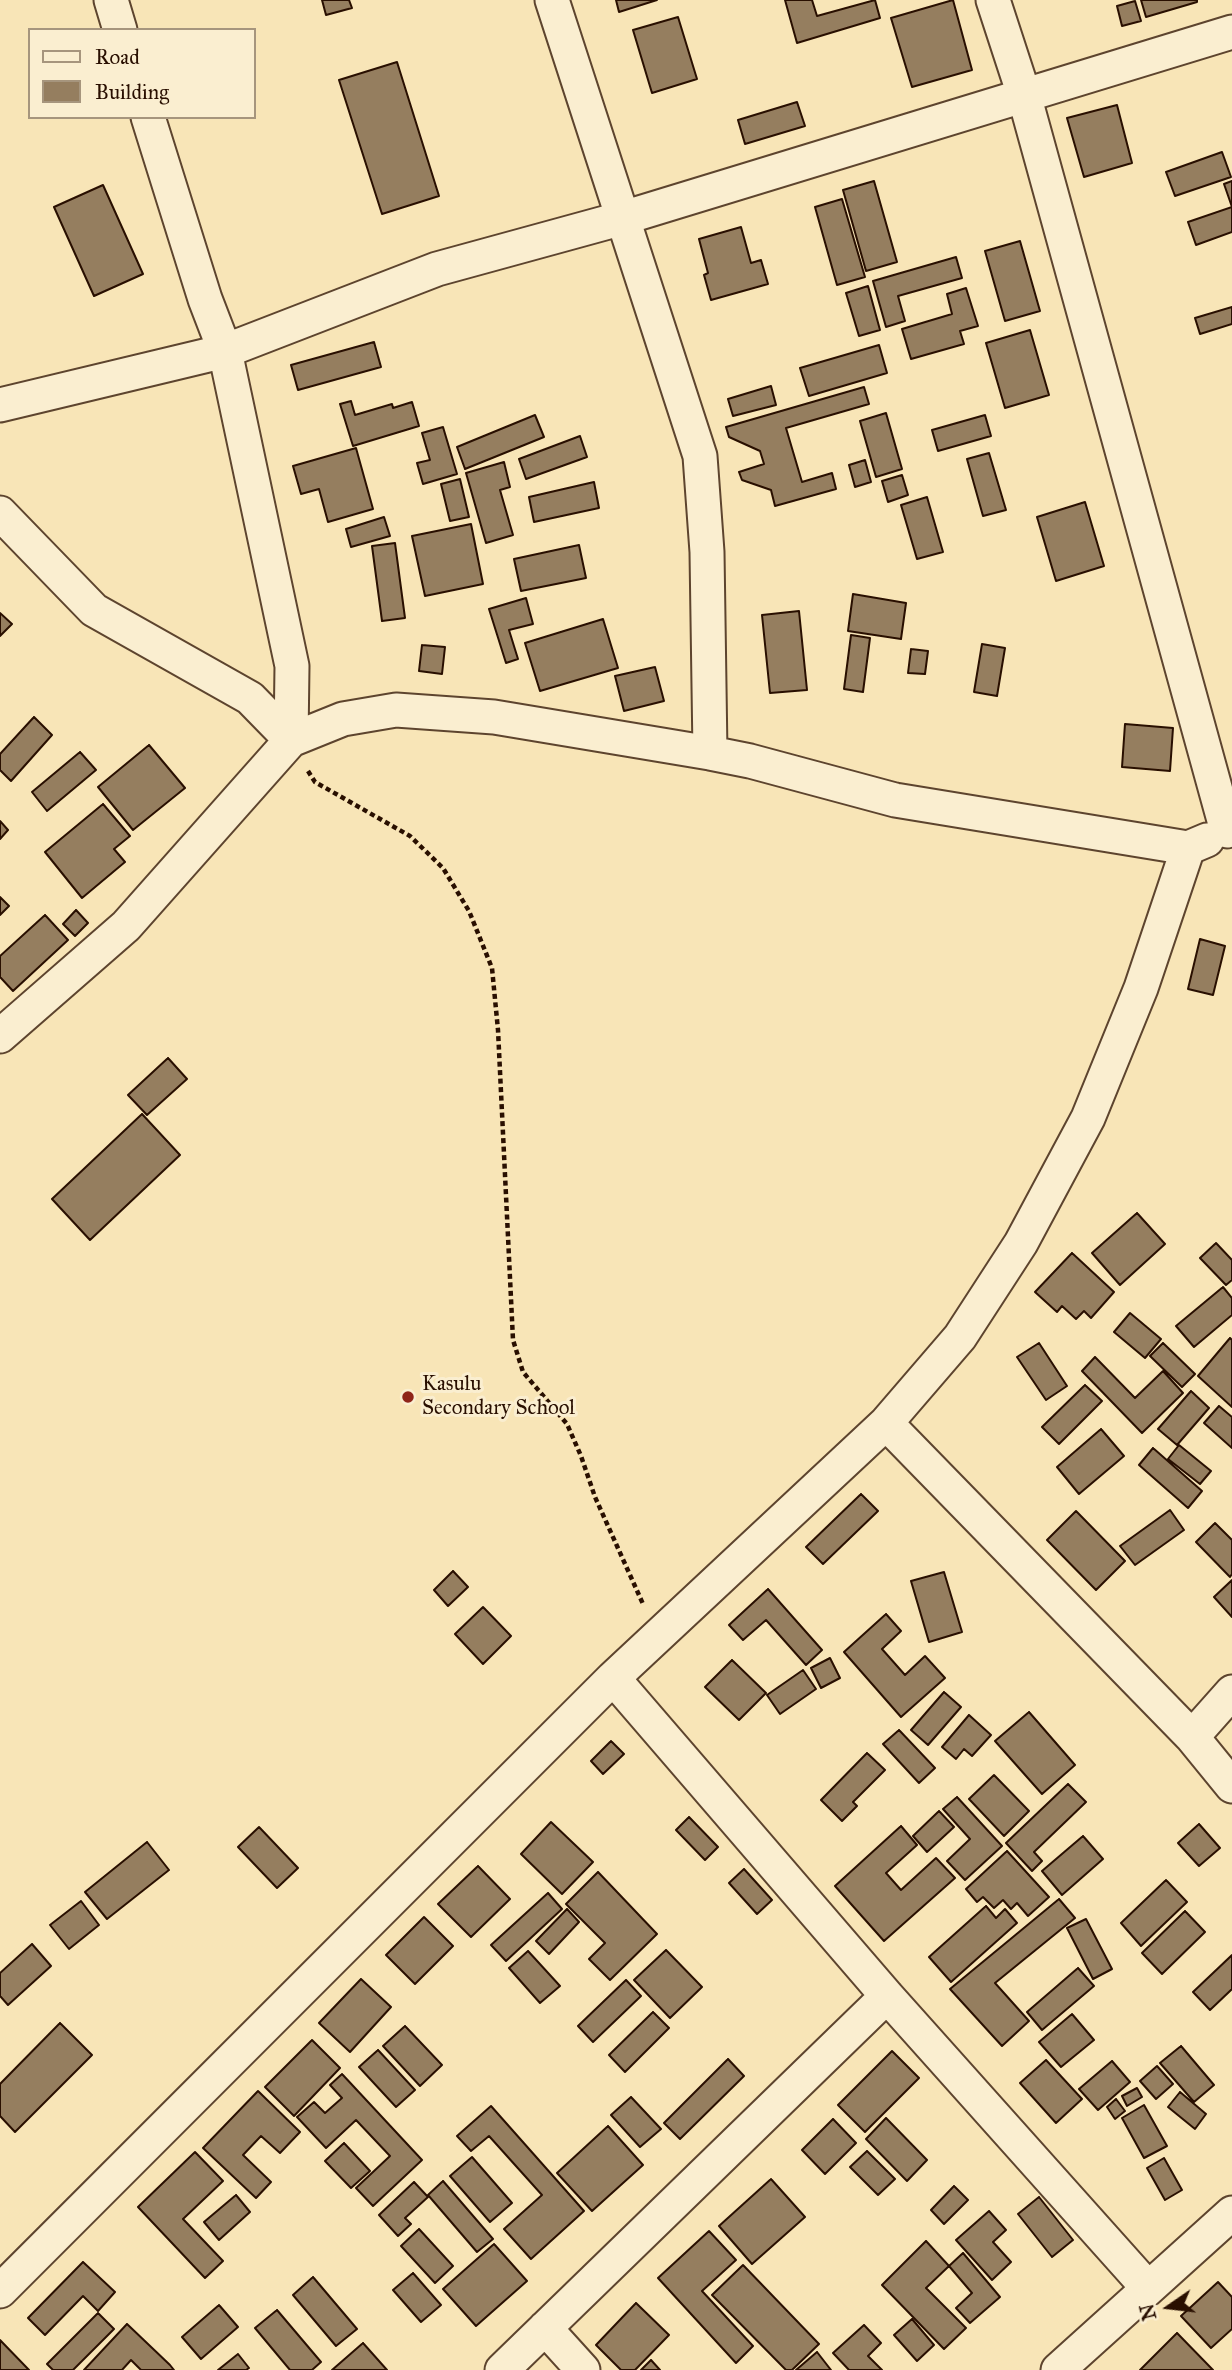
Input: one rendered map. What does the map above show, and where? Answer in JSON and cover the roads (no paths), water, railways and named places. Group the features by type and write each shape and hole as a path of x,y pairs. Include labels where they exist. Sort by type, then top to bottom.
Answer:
{"street":[{"path":"111,0 119,28"},
{"path":"552,0 700,456 707,552 710,753"},
{"path":"0,1036 125,926 291,740 343,719 396,710 494,718 710,753 895,800 1188,848 1230,831 1024,95 993,0"},
{"path":"0,405 225,351 437,269 623,218 1232,32"},
{"path":"149,119 205,299 225,351 292,666 291,740"},
{"path":"0,513 94,610 250,698 291,740"},
{"path":"0,2291 613,1678 886,1423 960,1336 1021,1243 1082,1130 1141,988 1188,848"},
{"path":"886,1423 1192,1737 1232,1786"},
{"path":"613,1678 887,1996 1148,2288"},
{"path":"1192,1737 1232,1692"},
{"path":"502,2370 887,1996"},
{"path":"1058,2370 1232,2213"},
{"path":"545,2328 583,2370"}],"place":[{"name":"Kasulu Secondary School","path":"408,1397"}]}
